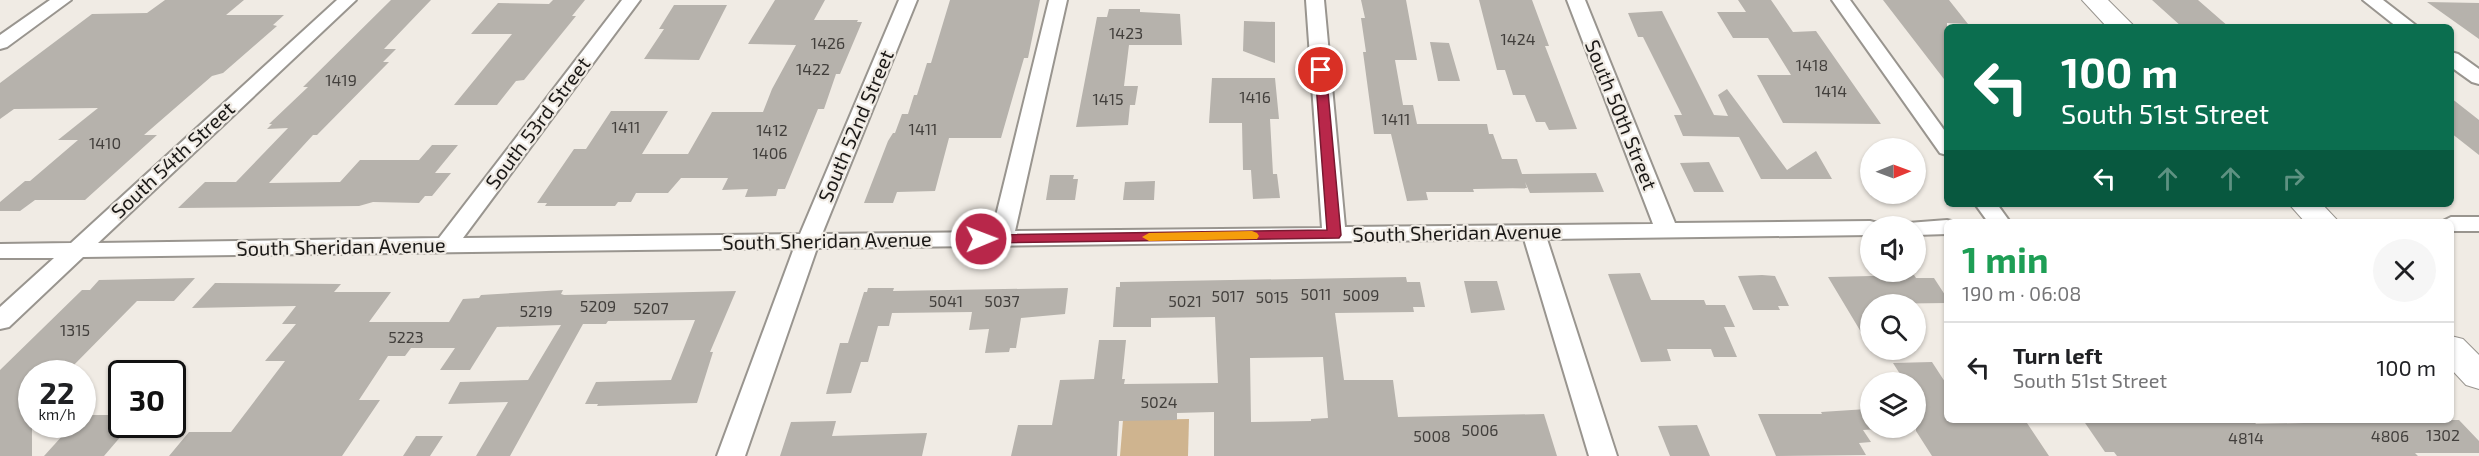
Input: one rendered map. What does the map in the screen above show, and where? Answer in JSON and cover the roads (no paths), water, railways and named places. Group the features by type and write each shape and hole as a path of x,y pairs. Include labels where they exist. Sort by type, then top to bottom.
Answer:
{"main road":[{"path":"2094,0 2119,24"},
{"path":"2307,207 2320,219"},
{"path":"2454,351 2479,376"}],"street":[{"path":"0,43 62,0"},
{"name":"South 54th Street","path":"0,321 347,0"},
{"name":"South 53rd Street","path":"446,245 631,0"},
{"name":"South 52nd Street","path":"731,456 808,241 908,0"},
{"path":"1002,239 1058,0"},
{"path":"1315,0 1334,235"},
{"name":"South 50th Street","path":"1576,0 1667,231"},
{"path":"1841,0 1944,145"},
{"path":"2372,0 2405,24"},
{"path":"2454,60 2479,78"},
{"path":"2454,224 2479,224"},
{"path":"1926,228 1944,227"},
{"name":"South Sheridan Avenue","path":"0,251 1860,228"},
{"path":"1533,232 1604,456"}]}
